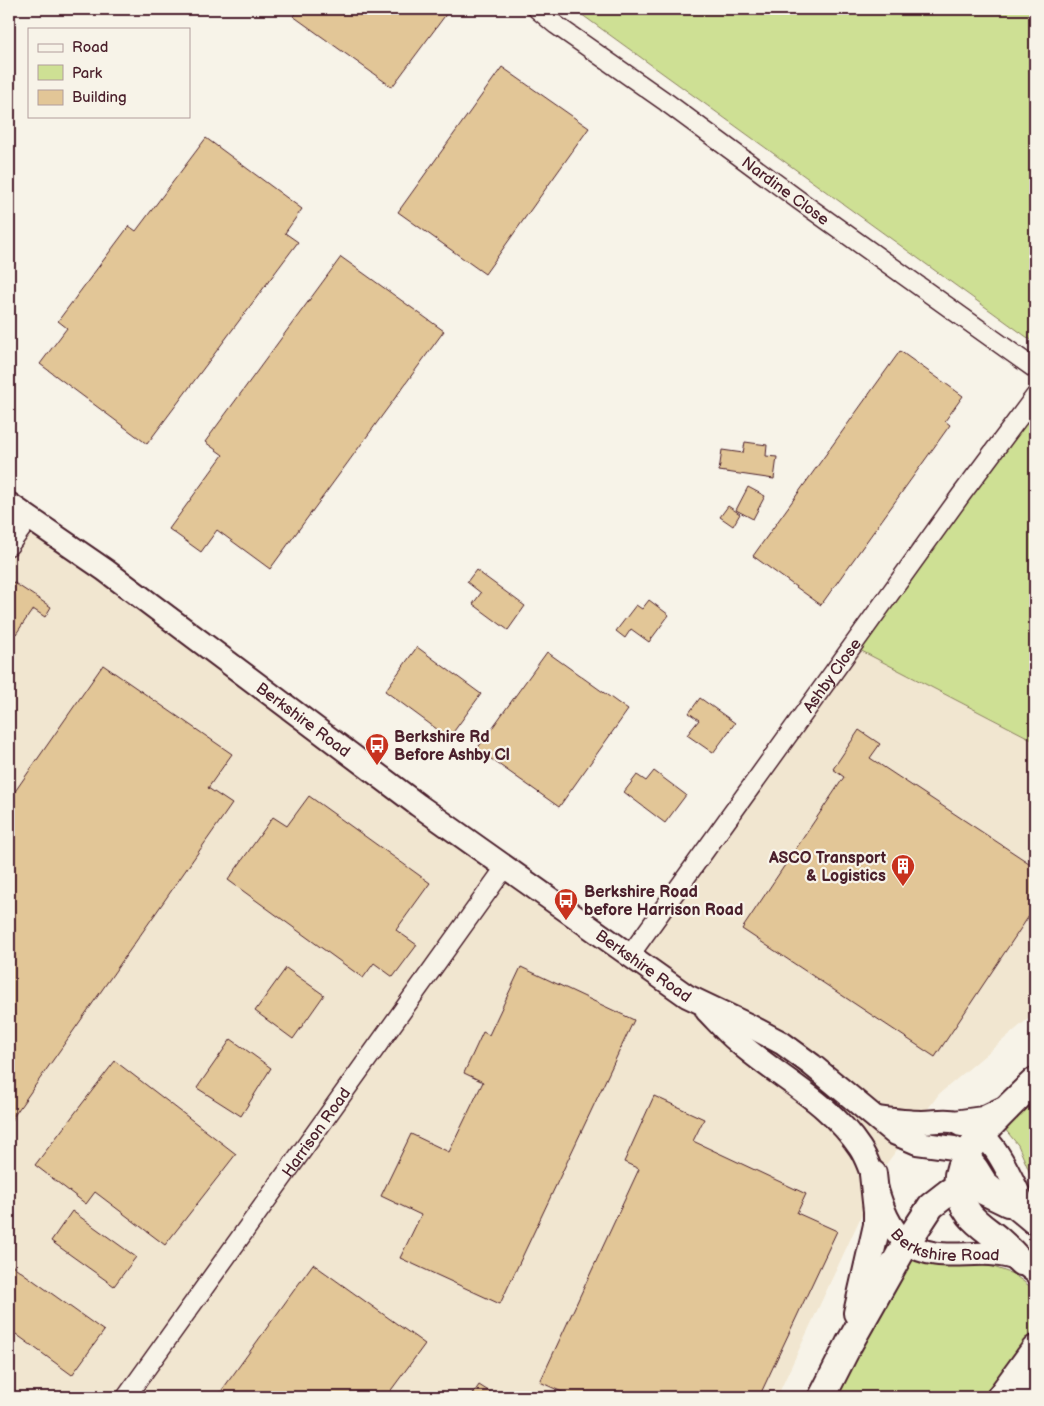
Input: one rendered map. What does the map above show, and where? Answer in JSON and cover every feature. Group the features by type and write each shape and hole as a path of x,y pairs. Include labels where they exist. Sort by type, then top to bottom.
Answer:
{"highway":[{"path":"1028,1267 971,1216 964,1206 958,1189 958,1175 970,1137 1007,1108 1035,1081"},
{"path":"849,1344 877,1226 878,1211 873,1174"},
{"path":"822,1397 849,1344 907,1242 931,1206 942,1196 958,1189 980,1189 1008,1203"},
{"path":"1000,1397 1035,1349"},
{"path":"1025,1397 1035,1383"}],"main road":[{"name":"Berkshire Road","path":"9,504 104,570 418,805 687,996 748,1024 782,1043 812,1064 894,1133 925,1146 954,1148 970,1137"},
{"name":"Berkshire Road","path":"698,1001 737,1041 832,1115 852,1137 873,1174 885,1214 899,1235 907,1242 918,1249 942,1255 992,1254 1013,1258 1028,1267"},
{"path":"876,1118 908,1122 945,1121 999,1153 1020,1200 1035,1223"},
{"path":"970,1137 977,1168 987,1184 1008,1203 1035,1223"}],"street":[{"name":"Nardine Close","path":"537,9 556,26 666,102 800,201 1035,369"},
{"name":"Ashby Close","path":"630,955 961,495 1035,396"},
{"path":"9,546 29,519"},
{"name":"Harrison Road","path":"126,1397 506,866"}],"shaded area":[{"path":"9,492 635,947 852,645 1035,741 1035,1013 939,1094 884,1167 777,1397 9,1397"}],"green space":[{"path":"574,9 1035,9 1035,343"},
{"path":"1035,396 1035,741 852,646"},
{"path":"1035,1100 1035,1185 1018,1145 1004,1128"},
{"path":"908,1259 988,1265 1013,1274 1035,1290 1035,1328 983,1397 835,1397"}],"building":[{"path":"299,9 450,9 392,87 293,16"},
{"path":"502,67 589,128 485,274 398,212"},
{"path":"206,138 302,209 285,233 298,242 147,444 40,364 67,328 58,321 129,226 136,231"},
{"path":"341,257 444,331 270,569 217,530 201,552 169,529 223,455 205,442"},
{"path":"900,351 963,396 945,421 950,425 821,605 753,556"},
{"path":"745,442 767,445 766,456 777,457 774,479 719,471 722,450 743,453"},
{"path":"748,487 765,496 753,519 736,510"},
{"path":"728,506 740,514 733,526 720,517"},
{"path":"476,570 525,606 508,630 473,604 481,593 467,582"},
{"path":"13,582 51,607 45,617 33,609 16,634 9,629 9,588"},
{"path":"649,600 669,615 649,642 631,629 625,638 616,631 636,605 642,609"},
{"path":"417,647 481,694 449,738 385,691"},
{"path":"547,652 628,710 559,807 477,749"},
{"path":"103,665 232,754 208,788 232,804 9,1123 9,800"},
{"path":"700,698 735,723 713,753 687,735 699,720 689,713"},
{"name":"ASCO Transport & Logistics","path":"859,730 880,744 870,758 1035,867 1035,907 935,1057 742,929 844,777 833,769"},
{"path":"654,771 686,795 665,823 624,792 637,775 646,781"},
{"path":"309,796 430,883 396,930 417,945 393,977 374,963 363,978 228,880 273,817 287,826"},
{"path":"521,967 634,1020 500,1304 400,1258 421,1215 381,1196 411,1134 449,1152 483,1082 464,1073 483,1032 489,1035"},
{"path":"286,968 324,995 293,1039 255,1011"},
{"path":"231,1039 271,1068 241,1116 197,1088"},
{"path":"115,1061 236,1154 165,1245 95,1192 86,1204 35,1165"},
{"path":"654,1096 704,1119 693,1141 806,1194 797,1213 837,1231 759,1397 573,1397 540,1382 639,1169 624,1162"},
{"path":"72,1211 136,1257 114,1286 51,1241"},
{"path":"9,1263 104,1331 72,1375 9,1329"},
{"path":"313,1264 425,1344 386,1397 217,1397"},
{"path":"479,1385 498,1397 471,1397"}],"place":[{"name":"Berkshire Rd Before Ashby Cl","path":"377,766"},
{"name":"ASCO Transport & Logistics","path":"903,887"},
{"name":"Berkshire Road before Harrison Road","path":"566,921"}]}
